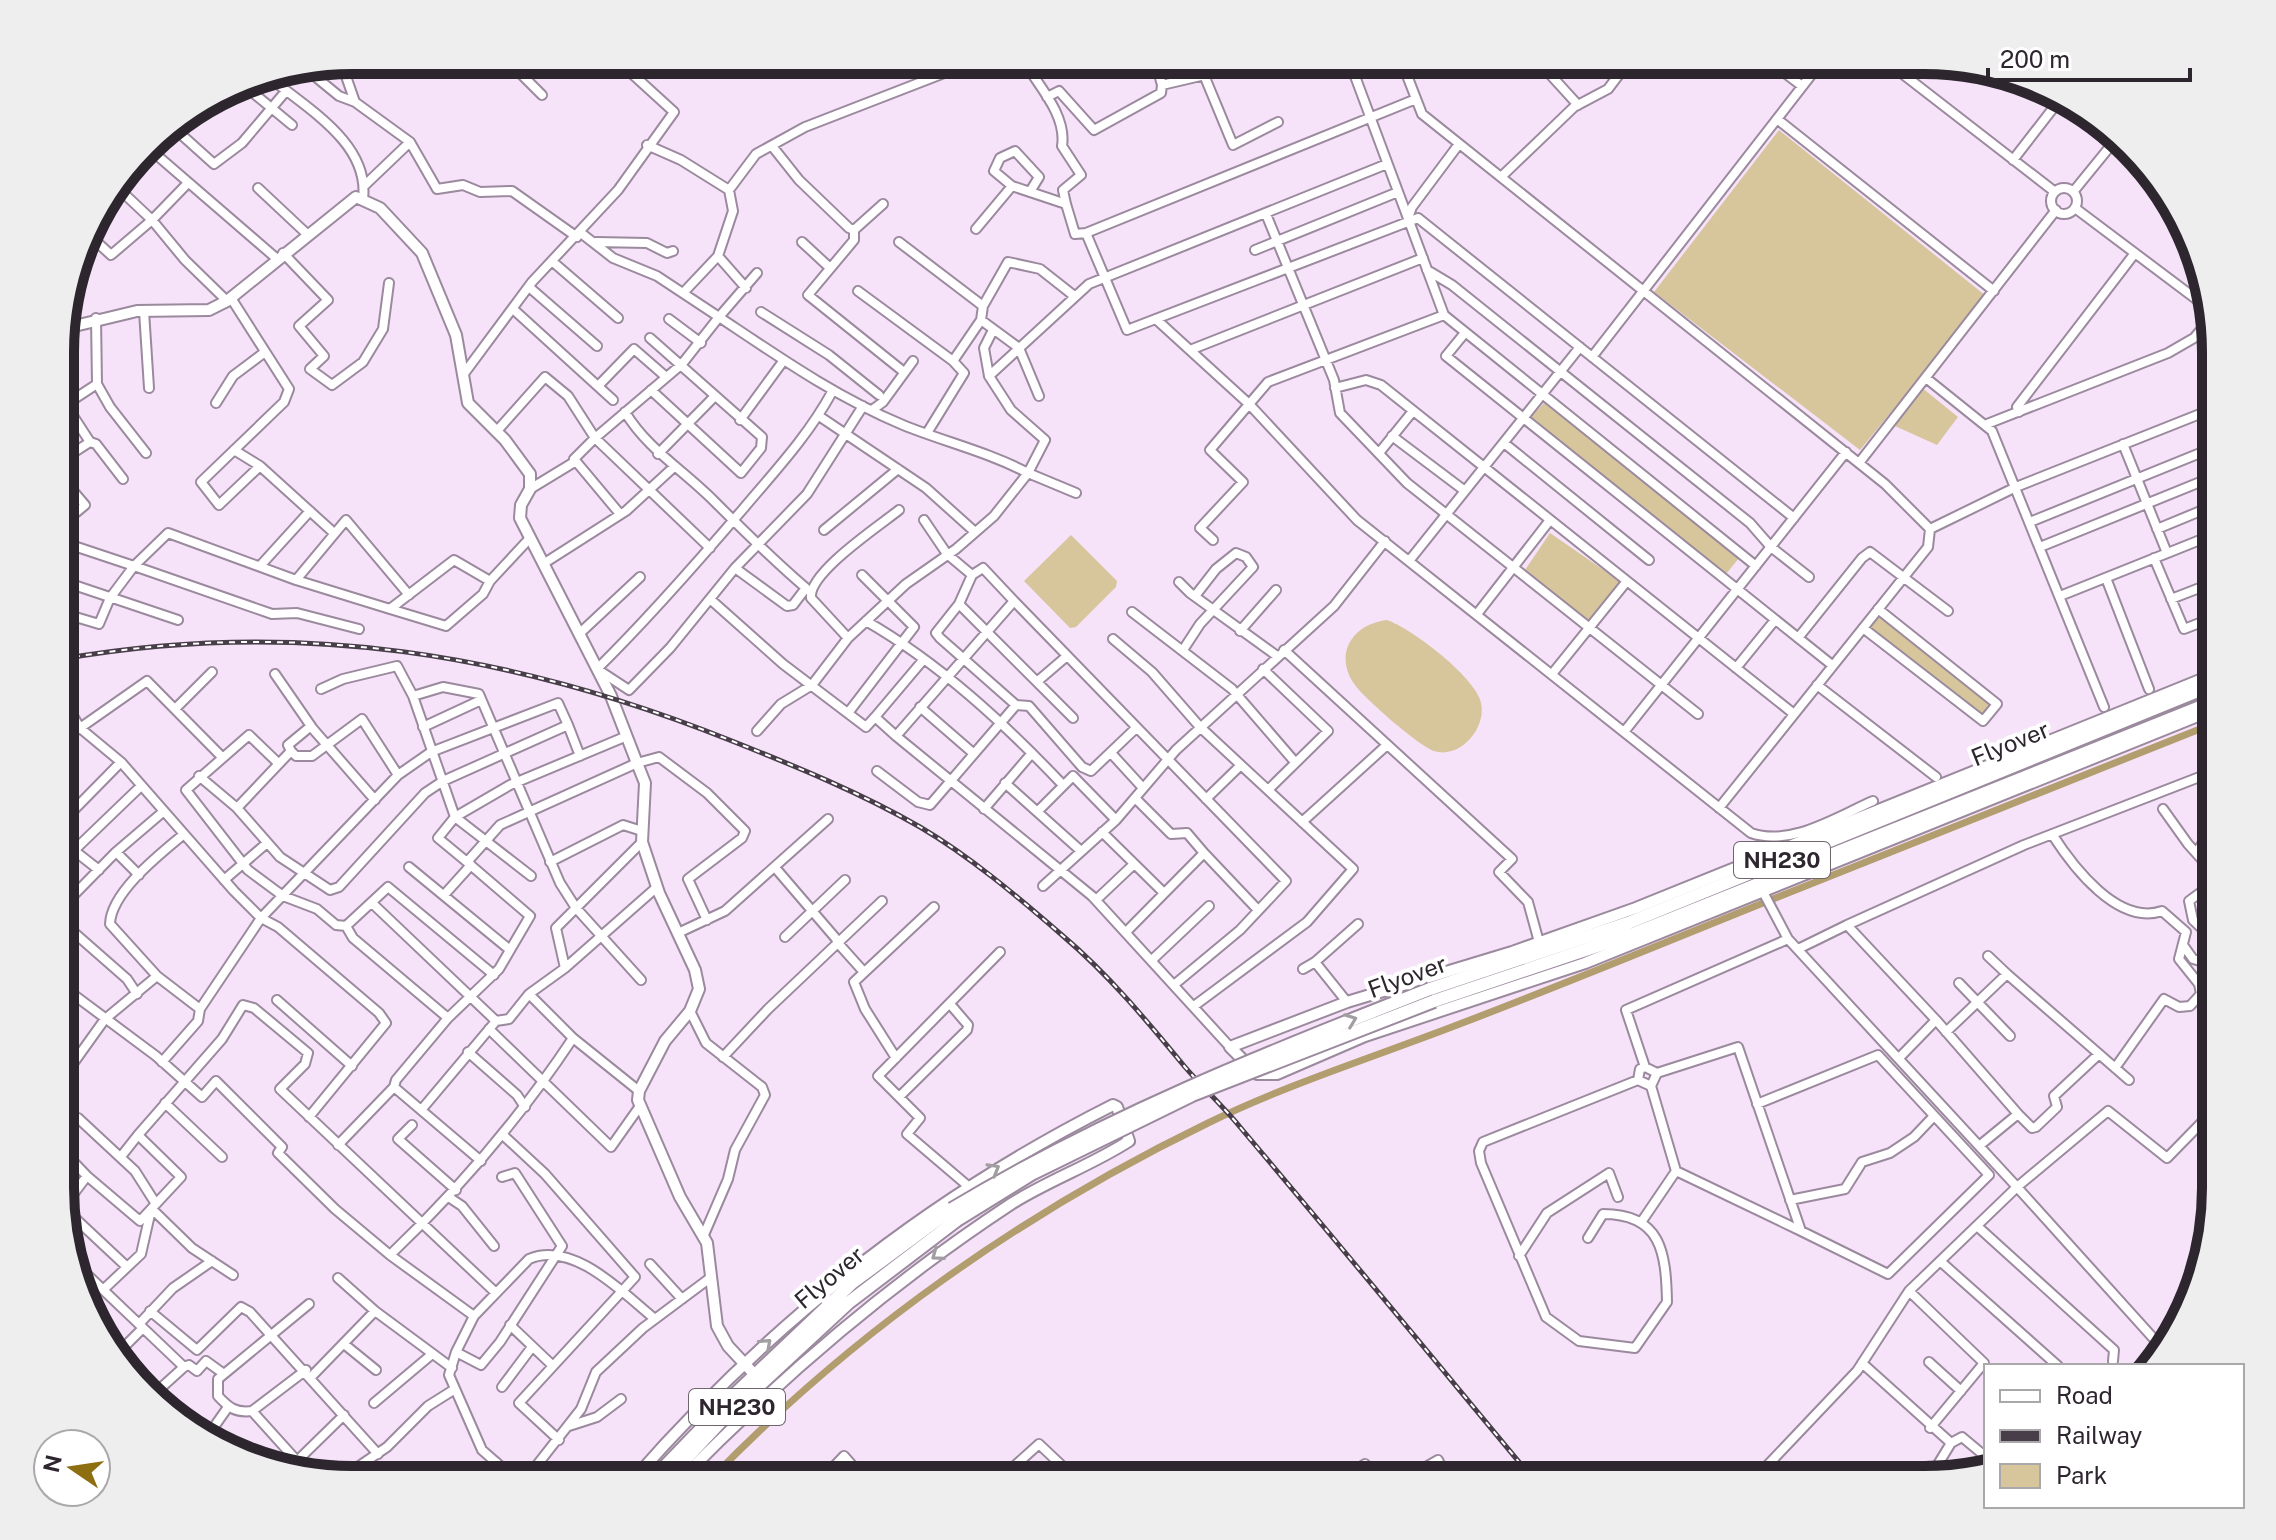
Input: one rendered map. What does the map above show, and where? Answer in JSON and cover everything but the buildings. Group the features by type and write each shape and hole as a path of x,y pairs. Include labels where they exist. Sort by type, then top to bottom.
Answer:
{"highway":[{"name":"NH230","path":"2129,714 2201,686"},
{"name":"NH230","path":"1658,928 2138,736 2201,707"},
{"name":"Flyover","path":"755,1375 852,1283 952,1209 1028,1163 1259,1056 1628,923 2129,714"},
{"name":"Flyover","path":"812,1338 848,1303 957,1220 1033,1173 1192,1095 1432,995 1658,928"},
{"name":"NH230","path":"679,1466 725,1417 812,1338"},
{"path":"809,1357 812,1338"},
{"name":"NH230","path":"666,1466 755,1375"},
{"path":"725,1417 743,1417"}],"street":[{"path":"345,74 355,102"},
{"path":"521,74 542,95"},
{"path":"463,375 529,287 618,190 647,145 674,112 632,74"},
{"path":"729,190 756,154 805,127 942,74"},
{"path":"1032,74 1064,133 1062,146 1081,175 1063,190 1075,234 1086,233 1416,99"},
{"path":"1047,97 1059,91 1094,130 1161,93 1159,74"},
{"path":"1162,85 1208,74"},
{"path":"1354,74 1444,315 1756,566"},
{"path":"1406,74 1422,114 1846,452 1930,529"},
{"path":"1550,74 1578,105"},
{"path":"1501,177 1578,105 1608,89 1619,74"},
{"path":"1786,74 1802,86"},
{"path":"1592,357 1812,74"},
{"path":"1903,74 2055,192"},
{"path":"1204,75 1233,145 1278,122"},
{"path":"315,76 339,96 355,102 410,142 437,189 463,185 480,192 512,191 613,258 657,276 832,392 927,433 996,456 1076,493"},
{"path":"278,85 345,139 365,185 363,199"},
{"path":"181,134 214,164 242,143 286,91"},
{"path":"253,93 292,125"},
{"path":"2013,160 2054,107"},
{"path":"1777,119 1994,291"},
{"path":"365,185 410,142"},
{"path":"1408,219 1412,207 1459,144"},
{"path":"647,145 681,160 729,190 733,211 718,256 702,277 692,275 683,293"},
{"path":"772,146 799,180 854,230 854,240 808,295 904,372"},
{"path":"2110,146 2073,192 2075,208 2197,300"},
{"path":"1031,190 1039,177 1015,151 1000,158 994,171 1012,186 1066,204"},
{"path":"157,155 187,184 280,255 328,300 299,326 324,356 310,369 332,385 363,362 383,329 389,283"},
{"path":"989,376 1073,295 1105,278 1387,164"},
{"path":"97,242 111,255 152,220 187,184"},
{"path":"976,229 1012,186"},
{"path":"258,188 307,234"},
{"path":"2056,210 2052,201 2055,192 2064,188 2073,192"},
{"path":"1255,250 1398,192"},
{"path":"125,193 152,220 185,260 229,299 289,389 284,402 201,482 219,505 260,466"},
{"path":"76,325 96,318 144,311 209,310 229,299 356,197 363,199 380,208 422,253 456,335 468,403 530,474 530,489"},
{"path":"854,230 883,204"},
{"path":"2056,210 2069,213 2075,208"},
{"path":"1859,463 2056,210"},
{"path":"1266,214 1326,361 1340,413 1407,483 1698,714"},
{"path":"1086,233 1127,330 1158,321 1408,219 1418,218 1794,518"},
{"path":"591,241 647,243 667,253 673,251"},
{"path":"802,242 829,267"},
{"path":"899,242 983,306"},
{"path":"2019,412 2017,407 2135,253"},
{"path":"718,256 746,288"},
{"path":"1190,350 1423,258"},
{"path":"553,262 618,318"},
{"path":"953,361 981,320 983,306 1008,262 1040,269 1073,295"},
{"path":"1427,270 1452,285 1750,523 1771,547 1809,577"},
{"path":"755,1375 728,1346 717,1326 703,1237 680,1197 640,1106 639,1091 665,1041 690,1011 699,989 657,887 642,836 645,783 597,669 520,518 521,505 530,489 576,461 595,438 682,364 757,273"},
{"path":"529,287 597,346"},
{"path":"858,291 953,361 965,376 927,433"},
{"path":"513,309 613,400"},
{"path":"144,311 149,388"},
{"path":"761,312 829,355 879,395"},
{"path":"1213,540 1200,528 1243,482 1210,450 1268,382 1444,315"},
{"path":"96,318 97,384 110,407 146,453"},
{"path":"669,319 701,343"},
{"path":"981,320 1019,348 1039,396"},
{"path":"1158,321 1249,404 1357,520 1751,833 1767,839 1786,838 1873,801"},
{"path":"757,731 781,704 812,685 848,638 887,601 975,532 1028,473 1045,440 1011,410 989,376 984,348 993,330"},
{"path":"1987,424 2168,353 2194,338 2201,330"},
{"path":"1464,334 1446,356 1832,665"},
{"path":"650,338 762,437 761,448 741,473 651,390"},
{"path":"1409,561 1580,347"},
{"path":"599,385 634,349 665,376"},
{"path":"216,403 233,376 265,352"},
{"path":"740,420 784,360"},
{"path":"597,669 629,690 670,648 735,568 807,494 844,436 867,408 883,402 913,361"},
{"path":"496,432 545,377 568,396 595,438 710,548"},
{"path":"1926,378 1987,424 2016,487 2104,707"},
{"path":"1335,388 1366,380 1381,385 1794,714"},
{"path":"74,398 97,384"},
{"path":"597,669 657,610 710,548 819,416 832,392"},
{"path":"658,454 714,397"},
{"path":"1379,453 1413,411"},
{"path":"625,412 639,435 658,454 675,466 806,588 793,605 787,606 735,568"},
{"path":"1930,529 2016,487 2201,413"},
{"path":"819,416 844,436 898,469 975,532"},
{"path":"74,419 123,479"},
{"path":"1392,436 1465,491"},
{"path":"74,452 90,442"},
{"path":"1504,443 1649,560"},
{"path":"2123,444 2167,553"},
{"path":"234,450 260,466 334,533"},
{"path":"1624,732 1846,452"},
{"path":"2030,522 2201,453"},
{"path":"576,461 620,514"},
{"path":"543,564 620,514 675,466"},
{"path":"824,530 898,469"},
{"path":"2040,547 2201,482"},
{"path":"74,492 85,505 74,514"},
{"path":"848,638 811,598 813,584 840,557 899,510"},
{"path":"260,566 310,511"},
{"path":"2157,529 2201,511"},
{"path":"296,580 346,520 409,595"},
{"path":"924,520 947,554 972,575"},
{"path":"1477,614 1550,520"},
{"path":"1719,808 1928,547 1930,529"},
{"path":"74,617 99,624 110,598 134,566 168,533 296,580 446,626 483,594 490,581 530,538"},
{"path":"2060,596 2201,539"},
{"path":"1043,886 1116,820 1200,727 1334,606 1385,541"},
{"path":"74,546 272,614 297,613 359,629"},
{"path":"1798,638 1870,552 1948,611"},
{"path":"1183,650 1253,567 1246,557 1236,553 1216,569 1195,596"},
{"path":"2154,558 2184,629 2201,622"},
{"path":"390,609 454,560 490,581"},
{"path":"1135,729 1091,771 1082,767 1029,706 1016,705 936,633 959,604 972,575 983,568 1135,729 1286,881 1175,984"},
{"path":"848,713 914,627 862,575"},
{"path":"579,634 640,577"},
{"path":"2106,578 2149,689"},
{"path":"1552,674 1627,581"},
{"path":"1179,582 1240,631 1280,653 1512,859 1499,872 1528,902 1539,942"},
{"path":"74,585 178,620"},
{"path":"2171,599 2201,587"},
{"path":"1240,631 1276,590"},
{"path":"710,599 766,650 866,727 924,659"},
{"path":"896,736 962,656 1014,601"},
{"path":"959,604 1039,680 1073,718"},
{"path":"1863,628 1983,721 1997,704 1878,609"},
{"path":"1132,612 1235,694 1295,762"},
{"path":"1736,668 1775,620"},
{"path":"866,621 904,643 924,659 1032,753 1062,784"},
{"path":"1113,639 1152,672 1200,727 1353,869 1307,922 1194,1006"},
{"path":"1039,680 1067,656"},
{"path":"321,689 343,679 397,666 413,696 455,817 531,876"},
{"path":"1263,669 1328,731 1268,790"},
{"path":"175,709 212,672"},
{"path":"275,674 311,726 375,800"},
{"path":"74,732 115,707 144,680 222,757"},
{"path":"1817,685 1936,777"},
{"path":"413,696 443,687 476,692 505,753 528,813 536,823 550,862 576,908 641,980"},
{"path":"423,727 479,701"},
{"path":"162,1062 198,1021 200,1009 261,918 398,775 431,752 558,703 580,756"},
{"path":"877,771 918,802 930,805 1016,705"},
{"path":"920,707 973,753"},
{"path":"1230,1047 1347,1002 1539,942 1650,903 2129,714"},
{"path":"875,717 949,782 1096,900 1257,1074 1277,1074 1365,1036 1585,963 1658,928 1762,890 2138,736 2201,714"},
{"path":"74,718 80,728 121,762 261,918 278,927 379,1013 386,1023 309,1117"},
{"path":"311,726 288,745 296,756 307,758 362,719 398,775"},
{"path":"199,776 237,808 267,843 330,890 339,887 425,793 443,781 568,725"},
{"path":"278,763 249,735 186,790 243,863 283,896 317,909 336,925 346,926 388,887 494,975"},
{"path":"338,1145 394,1087 396,1080 448,1018 494,975 530,916 438,838 455,817 517,782 627,736"},
{"path":"1302,822 1387,745"},
{"path":"237,808 291,751"},
{"path":"984,809 1032,753"},
{"path":"1111,753 1143,788"},
{"path":"444,895 500,825 637,763 659,757 707,793 745,831 742,838 688,879 707,920"},
{"path":"74,810 121,762"},
{"path":"1206,799 1241,765"},
{"path":"1038,811 1073,776 1116,820"},
{"path":"1798,949 2052,834 2201,776"},
{"path":"1005,783 1081,851"},
{"path":"99,870 74,850 141,786"},
{"path":"1135,798 1171,834 1187,833 1258,910"},
{"path":"2163,809 2201,859"},
{"path":"74,895 116,852 164,811"},
{"path":"678,933 725,911 828,819"},
{"path":"550,862 623,825 642,836"},
{"path":"1102,832 1164,893"},
{"path":"184,834 139,875 110,912 110,924 157,976 200,1009"},
{"path":"2052,834 2064,853 2106,896 2128,911 2151,915 2162,911 2186,932 2179,959 2199,984 2201,994 2190,1006 2179,1007 2164,999 2157,1005 2140,1035 2115,1068"},
{"path":"565,968 556,928 642,836"},
{"path":"224,880 267,843"},
{"path":"2196,853 2201,846"},
{"path":"116,852 139,875"},
{"path":"1127,931 1204,853"},
{"path":"1096,900 1133,865"},
{"path":"409,867 510,950"},
{"path":"778,871 863,971"},
{"path":"785,937 845,880"},
{"path":"422,1109 496,1021 509,1019 529,994 565,968 657,887"},
{"path":"1762,890 1788,939 2156,1341"},
{"path":"2201,892 2189,901 2193,920 2201,928"},
{"path":"723,1057 882,901"},
{"path":"373,904 408,934 468,998 496,1021"},
{"path":"1153,959 1209,906"},
{"path":"896,1058 855,989 854,982 934,907"},
{"path":"1303,969 1358,924"},
{"path":"1847,925 2032,1128 2057,1107 2054,1096 2099,1054"},
{"path":"346,926 353,938 448,1018"},
{"path":"74,933 127,979 137,994"},
{"path":"1788,939 1626,1010 1645,1067 1657,1073 1738,1047 1801,1231"},
{"path":"2183,945 2193,959 2201,961"},
{"path":"968,1186 907,1134 920,1118 878,1076 1000,952"},
{"path":"1988,956 2129,1080"},
{"path":"1315,962 1347,1002"},
{"path":"1946,1032 2007,974"},
{"path":"74,1062 105,1019 157,976"},
{"path":"1959,983 2010,1036"},
{"path":"529,994 573,1038 639,1091"},
{"path":"74,995 162,1062 202,1097 216,1081 282,1147 278,1153 297,1173 390,1255 474,1316"},
{"path":"277,1000 352,1066"},
{"path":"899,1097 967,1030 968,1025 950,1004"},
{"path":"123,1154 222,1039 243,1005 254,1008 308,1053 305,1064 280,1089 496,1293"},
{"path":"690,1011 706,1043 762,1087 765,1095 735,1150 728,1179 703,1237"},
{"path":"1899,1058 1936,1020"},
{"path":"489,1029 545,1081 596,1136 611,1147 640,1106"},
{"path":"390,1255 450,1198 545,1081 573,1038"},
{"path":"468,1052 517,1095 525,1107"},
{"path":"1657,1073 1651,1086 1676,1171 1888,1274 1989,1175 1878,1055 1757,1104"},
{"path":"1638,1080 1640,1069 1645,1067"},
{"path":"1588,1238 1603,1214 1624,1214 1642,1221 1662,1245 1667,1302 1635,1348 1579,1341 1556,1327 1543,1313 1481,1163 1479,1151 1483,1142 1638,1080 1651,1086"},
{"path":"394,1087 481,1161"},
{"path":"165,1103 222,1157"},
{"path":"647,1466 745,1364 860,1262 968,1186 1051,1136 1113,1105 1117,1107 1129,1141 1052,1179 934,1257 809,1357 694,1466"},
{"path":"1768,1465 1862,1363 1909,1291 2017,1187 2108,1111 2167,1158 2201,1123"},
{"path":"1979,1146 2018,1114"},
{"path":"1790,1200 1845,1189 1862,1162 1890,1153 1914,1137 1934,1116"},
{"path":"78,1118 135,1171 154,1207 212,1261 233,1275"},
{"path":"412,1125 398,1139 456,1190"},
{"path":"74,1162 140,1221 181,1177 138,1135"},
{"path":"503,1135 545,1174 635,1277 519,1403 559,1440"},
{"path":"1642,1221 1676,1171"},
{"path":"456,1352 481,1365 562,1246 515,1173 502,1177"},
{"path":"1519,1256 1547,1213 1609,1173 1618,1197"},
{"path":"74,1193 87,1176"},
{"path":"450,1198 462,1206 494,1246"},
{"path":"104,1289 141,1254 154,1207"},
{"path":"76,1220 126,1266"},
{"path":"1977,1226 2114,1350 2113,1361"},
{"path":"500,1466 482,1450 449,1375 456,1352 474,1316 529,1259 563,1254 622,1292 655,1319"},
{"path":"124,1346 150,1311 173,1288 212,1261"},
{"path":"1940,1261 2056,1364"},
{"path":"650,1264 682,1299"},
{"path":"88,1275 184,1367"},
{"path":"338,1278 375,1311 452,1368"},
{"path":"537,1466 581,1409 596,1372 655,1319 710,1278"},
{"path":"1909,1291 1985,1364"},
{"path":"309,1304 218,1379 218,1396 228,1407 239,1413 252,1411 344,1344 375,1311"},
{"path":"150,1311 197,1350 241,1307 272,1334 378,1454"},
{"path":"510,1325 552,1365"},
{"path":"344,1344 376,1370"},
{"path":"502,1387 532,1347"},
{"path":"374,1403 431,1355"},
{"path":"160,1388 184,1367 189,1365 197,1371 206,1361 224,1374"},
{"path":"1929,1362 1961,1391"},
{"path":"1862,1363 1930,1428 1951,1443"},
{"path":"1930,1428 1984,1367"},
{"path":"360,1466 378,1454 428,1406 455,1389"},
{"path":"569,1426 597,1417 621,1399"},
{"path":"213,1428 228,1407"},
{"path":"252,1411 297,1461"},
{"path":"297,1461 344,1415"},
{"path":"1938,1465 1951,1443 1962,1437 1984,1455"},
{"path":"1015,1466 1039,1444 1062,1466"},
{"path":"835,1466 844,1456 852,1466"},
{"path":"492,1466 496,1462"}],"green space":[{"path":"1779,130 1986,296 1860,450 1654,292"},
{"path":"1921,387 1958,417 1937,445 1895,426"},
{"path":"1545,402 1739,558 1726,574 1529,419"},
{"path":"1550,533 1621,582 1589,623 1525,570"},
{"path":"1071,535 1117,581 1116,587 1076,627 1070,628 1024,581"},
{"path":"1881,616 1992,705 1981,717 1867,627"},
{"path":"1387,620 1438,652 1473,687 1482,707 1481,718 1472,737 1464,745 1455,750 1434,751 1417,741 1369,701 1355,685 1346,663 1350,643 1364,628"}],"waterway":[{"path":"1773,899 2201,729"},
{"path":"724,1466 822,1375 943,1280 1007,1236 1140,1158 1269,1096 1496,1010 1763,903"}],"railway":[{"path":"74,657 149,647 235,642 319,644 403,652 485,666 568,685 732,741 851,791 920,827 958,851 1011,892 1112,982 1233,1119 1522,1465"}]}
